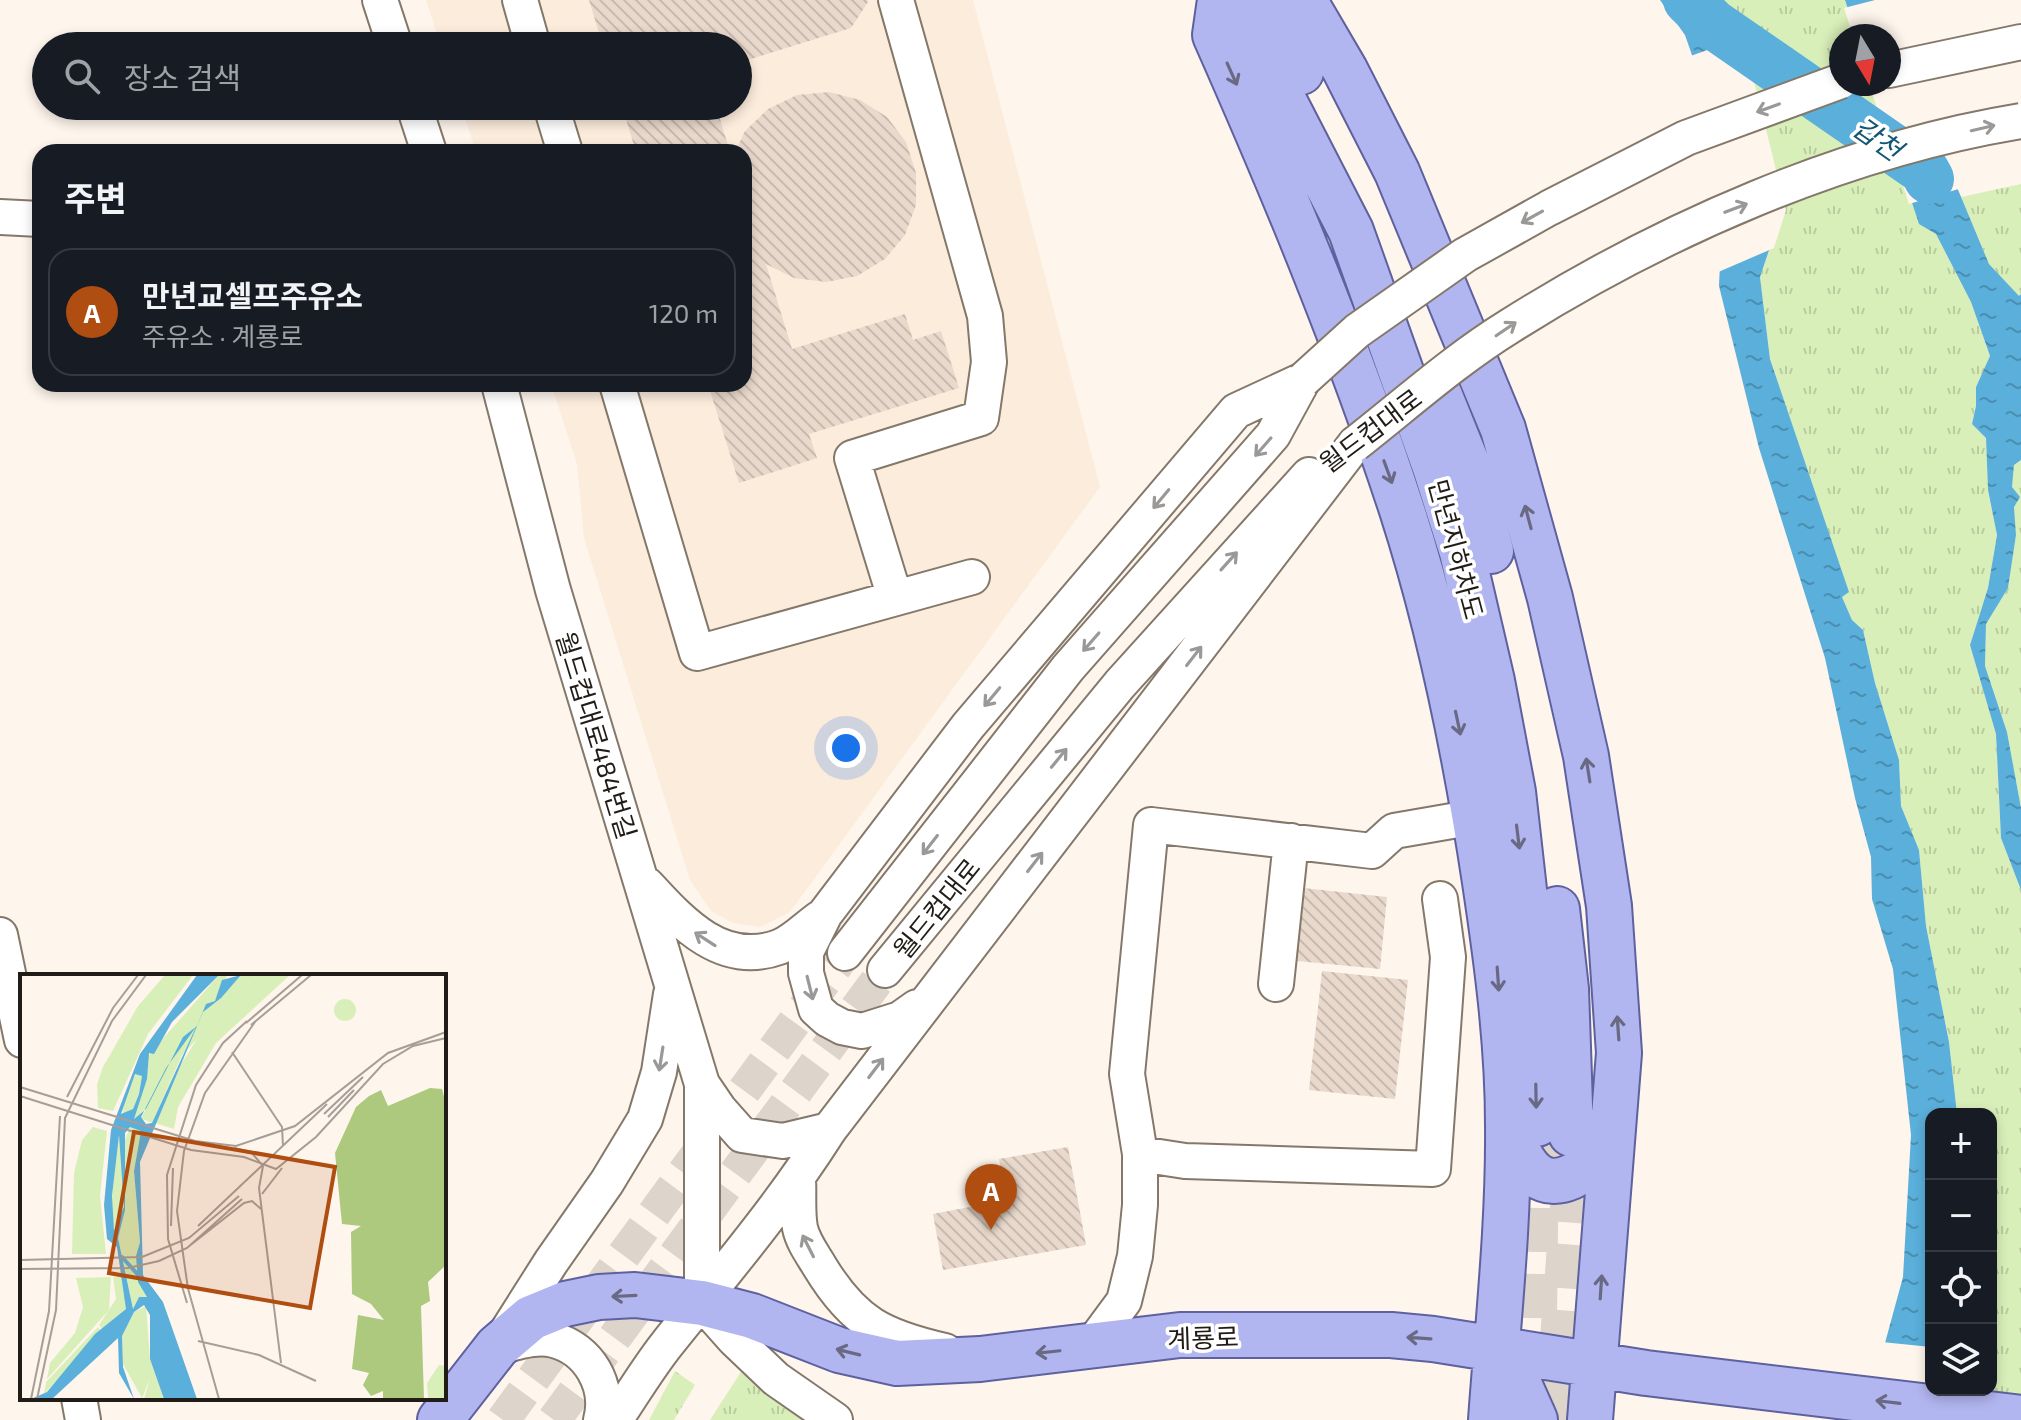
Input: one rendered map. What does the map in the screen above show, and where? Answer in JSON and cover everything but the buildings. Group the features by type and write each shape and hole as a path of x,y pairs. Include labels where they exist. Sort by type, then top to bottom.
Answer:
{"main road":[{"path":"1220,0 1215,35 1310,254 1402,511 1432,617 1458,723 1498,969 1539,1132 1496,1349 1491,1420"},
{"name":"만년지하차도","path":"1232,0 1351,231 1462,552 1492,681 1513,792 1533,970 1539,1132"},
{"name":"만년지하차도","path":"1268,0 1370,220 1469,468 1485,528 1542,803 1566,989 1539,1132"},
{"path":"1304,0 1345,70 1397,172 1503,429 1550,598 1586,756 1609,906 1619,1053 1590,1420"},
{"path":"1539,1132 1520,1156 1537,1177 1559,1182 1589,1167 1601,1150 1615,1110"},
{"name":"계룡로","path":"440,1420 531,1318 565,1304 599,1297 635,1295 702,1303 752,1316 839,1350 897,1363 980,1359 1180,1335 1391,1335 1646,1373 2021,1418"},
{"path":"1496,1349 1519,1384 1535,1420"}],"street":[{"path":"380,0 390,32"},
{"path":"520,0 529,32"},
{"path":"895,598 852,458 981,418 989,362 985,316 896,0"},
{"path":"1901,67 2021,42"},
{"name":"월드컵대로","path":"845,953 1068,668 1273,435 1303,380 1369,322 1465,255 1686,138 1829,85"},
{"path":"419,120 426,144"},
{"path":"555,120 563,144"},
{"name":"월드컵대로","path":"885,970 1120,684 1303,479 1355,444 1507,327 1588,279 1720,214 1883,151 2021,121"},
{"path":"0,217 32,219"},
{"path":"928,1000 900,1019 862,1031 842,1027 827,1019 816,1009 806,973 806,952 825,914 968,726 1236,411 1303,380"},
{"name":"월드컵대로484번길","path":"501,392 553,590 702,1084"},
{"path":"619,392 697,653 972,577"},
{"path":"615,1420 665,1346 798,1178 829,1130 1355,444"},
{"path":"1090,1347 1124,1301 1135,1256 1140,1205 1140,1154 1127,1074 1151,825 1372,851 1394,831 1475,817"},
{"path":"1276,984 1291,841"},
{"path":"641,879 681,922 714,946 749,953 780,947 825,914"},
{"path":"1140,1154 1185,1161 1433,1169 1448,957 1440,899"},
{"path":"0,935 20,1030"},
{"path":"510,1344 551,1262 607,1182 645,1119 659,1072 673,982"},
{"path":"702,1084 742,1135 783,1141 829,1130"},
{"path":"702,1084 702,1303 776,1379 835,1420"},
{"path":"798,1178 800,1228 808,1247 827,1280 861,1320 906,1343 980,1359"},
{"path":"510,1344 552,1339 568,1345 585,1359 595,1371 603,1394 601,1420"},
{"path":"79,1400 83,1420"}],"shaded area":[{"path":"426,0 973,0 1100,487 790,912 760,927 733,923 711,911 690,880 584,538 577,464 554,392 752,392 752,144 473,144 466,120 752,120 752,32 436,32"}],"green space":[{"path":"1720,0 1845,0 1853,24 1829,24 1829,96 1877,96 1919,223 1936,234 1971,302 1990,357 1976,387 1972,424 1986,438 1988,490 1997,535 1988,588 1970,645 1996,734 2001,838 2021,890 2021,1420 1959,1396 1997,1396 1997,1108 1956,1108 1949,1042 1926,926 1919,850 1901,806 1899,760 1875,683 1863,630 1852,620 1842,597 1848,591 1770,359 1760,277 1783,209 1736,26"},
{"path":"2021,184 2019,297 1989,264 1961,197"},
{"path":"2021,460 2021,808 2007,732 1985,666 1986,623 2008,588 2016,535 2012,487 2014,465"},
{"path":"746,1364 810,1420 710,1420"},
{"path":"675,1371 695,1385 674,1420 649,1420"}],"water":[{"path":"1660,0 1720,0 1736,26 1783,209 1760,277 1770,359 1849,592 1842,597 1852,620 1863,630 1875,683 1899,760 1901,806 1919,850 1926,926 1949,1042 1956,1108 1925,1108 1925,1393 1864,1420 1903,1277 1911,1135 1893,969 1872,899 1871,857 1825,658 1759,448 1719,286 1725,150 1685,35"},
{"path":"1845,0 1879,0 1889,24 1853,24"},
{"path":"1901,53 1989,264 2019,296 2021,294 2021,460 2014,465 2012,487 2020,497 2014,507 2016,535 2008,588 1986,624 1985,666 2007,732 2021,808 2021,890 2001,838 1996,734 1970,645 1988,588 1997,535 1988,490 1986,438 1972,424 1976,387 1990,356 1971,302 1936,234 1919,224 1877,96 1901,96"}],"pier":[{"path":"1883,0 1893,24 1849,24 1844,8"},
{"path":"1743,37 1786,210 1774,248 1716,273 1721,151 1688,57"},
{"path":"1901,43 1962,188 1909,204 1873,96 1901,96"},
{"path":"1882,1342 1925,1346 1925,1393 1860,1420"}],"waterway":[{"name":"갑천","path":"1688,0 1713,24 1924,170 1929,179"}],"tunnel":[{"path":"503,1420 845,953"},
{"path":"554,1420 885,970"},
{"path":"1535,1318 1537,1139"},
{"path":"1556,1420 1572,1206 1571,1139"}],"place":[{"name":"만년교셀프주유소","path":"991,1230"}]}
